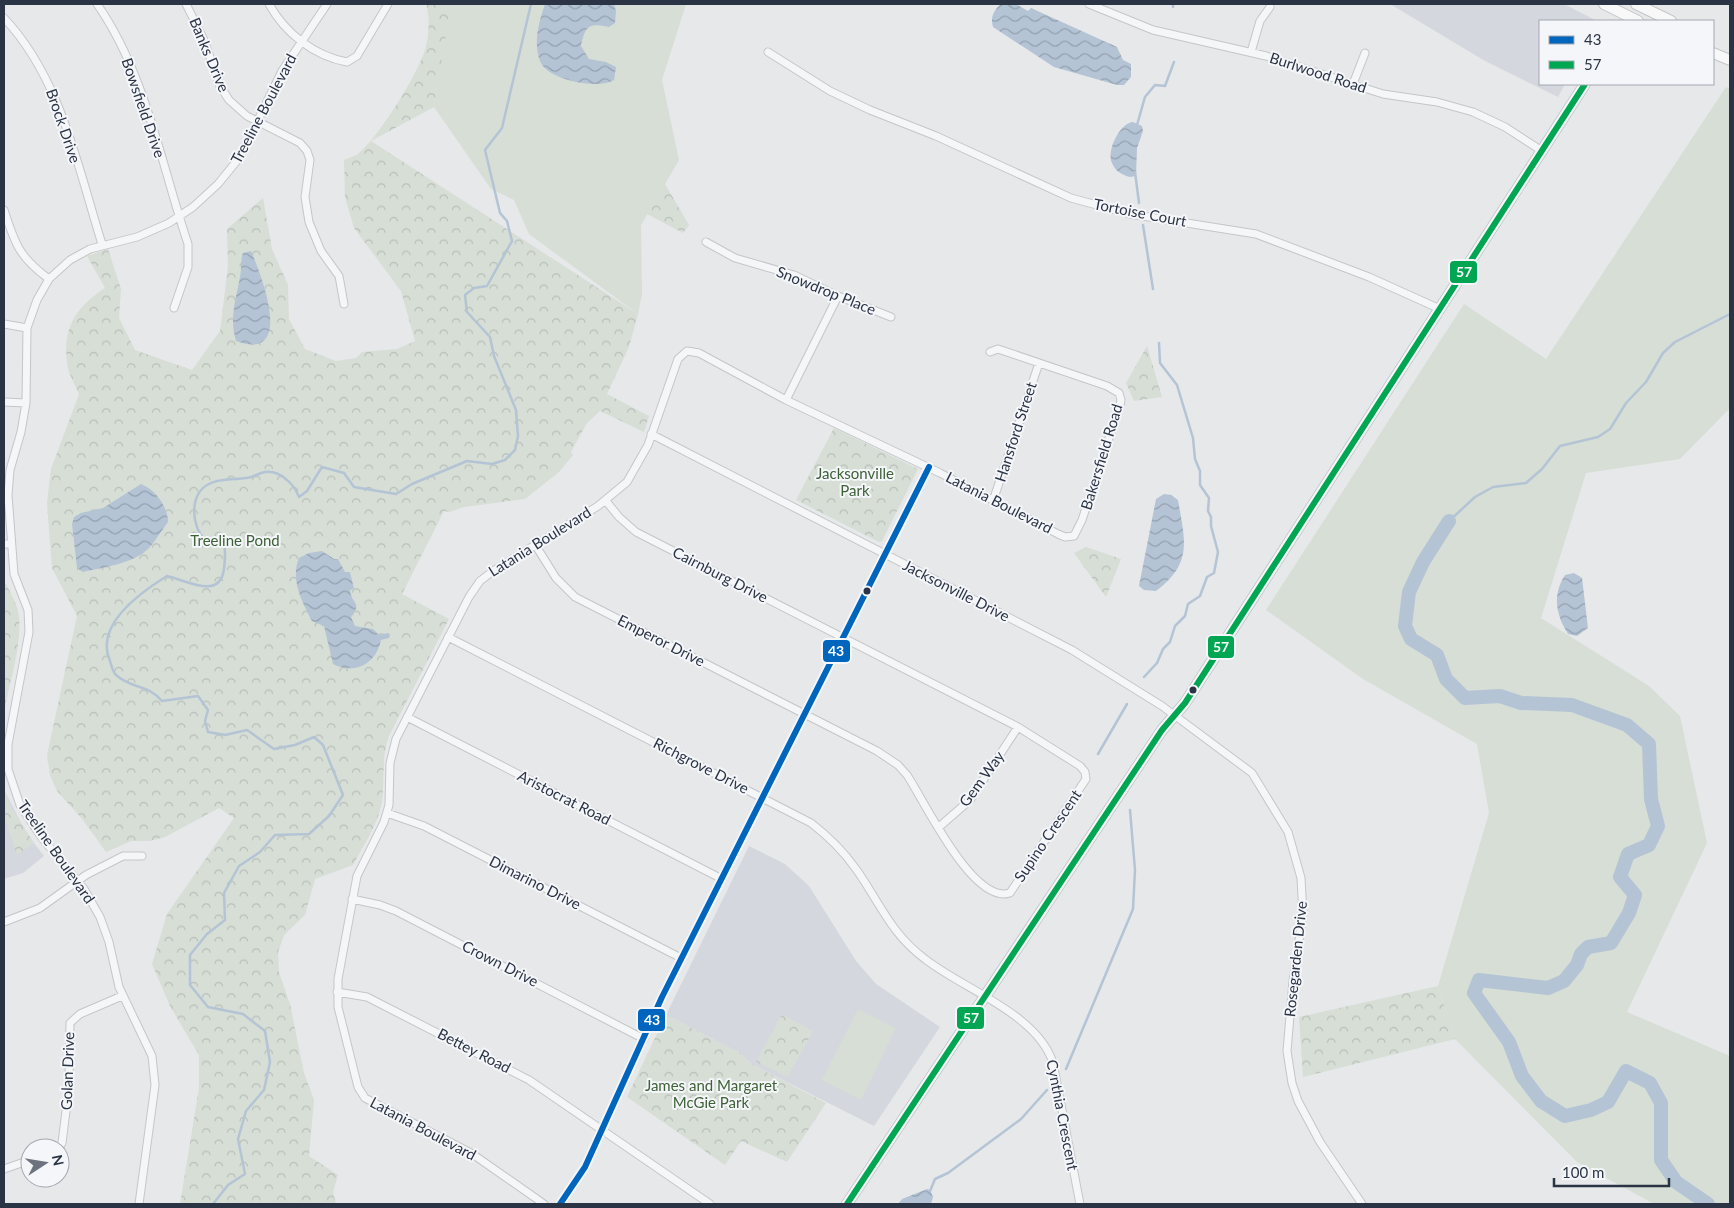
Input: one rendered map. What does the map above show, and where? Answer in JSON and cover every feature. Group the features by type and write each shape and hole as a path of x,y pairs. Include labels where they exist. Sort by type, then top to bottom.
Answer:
{"street":[{"name":"Bowsfield Drive","path":"97,4 119,40 136,80 188,244 190,259 174,308"},
{"name":"Banks Drive","path":"186,4 204,40 224,93 240,110 258,122 300,143 307,151 310,160 305,197 309,222 321,251 339,276 344,304"},
{"path":"269,4 291,35 320,52 347,62 357,56 388,4"},
{"name":"Treeline Boulevard","path":"139,1204 155,1074 149,1047 122,996 104,925 91,900 78,881 42,838 20,804 8,769 8,744 29,640 30,623 26,604 14,574 8,544 9,478 26,403 27,328 32,311 49,279 76,256 102,244 144,234 179,216 210,192 228,174 240,157 282,71 327,4"},
{"name":"Burlwood Road","path":"1089,4 1153,30 1251,52 1398,98 1437,102 1473,112 1505,126 1542,151"},
{"path":"1604,4 1621,18 1630,4"},
{"path":"1637,20 1643,5 1669,20"},
{"path":"1251,52 1260,21 1270,8"},
{"name":"Brock Drive","path":"4,18 32,56 55,99 102,244"},
{"name":"Tortoise Court","path":"768,52 830,91 870,110 936,136 1071,198 1130,214 1256,234 1369,277 1440,309"},
{"path":"1353,84 1365,53"},
{"path":"1714,53 1730,60"},
{"path":"847,1204 1162,730 1190,696 1584,85"},
{"path":"4,210 13,238 24,258 49,279"},
{"name":"Snowdrop Place","path":"706,242 735,258 794,274 838,296 891,317"},
{"path":"786,400 838,296"},
{"path":"4,324 27,328"},
{"name":"Bakersfield Road","path":"990,352 998,349 1113,389 1119,393 1121,400 1082,520 1074,536"},
{"name":"Latania Boulevard","path":"544,1204 471,1153 365,1098 356,1078 338,1007 337,992 352,898 357,876 387,813 390,800 392,752 407,717 469,596 480,582 493,571 536,546 622,488 632,475 651,434 678,359 687,351 699,353 786,400 929,468 1065,537 1074,536"},
{"name":"Hansford Street","path":"994,501 1039,363"},
{"path":"4,402 26,403"},
{"name":"Jacksonville Drive","path":"651,434 1072,650 1130,685 1174,716"},
{"path":"560,1204 584,1167 681,958 929,468"},
{"name":"Cairnburg Drive","path":"606,500 619,517 636,532 843,638"},
{"name":"Emperor Drive","path":"536,546 556,578 575,597 805,715"},
{"name":"Richgrove Drive","path":"448,637 811,823 828,836 856,869 888,923 907,944 926,961 985,997"},
{"name":"Supino Crescent","path":"805,715 877,751 898,765 963,866 978,882 1002,896 1010,893 1086,779 1085,772 1080,766 1018,727 843,638"},
{"name":"Rosegarden Drive","path":"1174,716 1252,773 1288,832 1301,878 1303,914 1293,981 1286,1051 1292,1083 1298,1101 1320,1142 1362,1204"},
{"name":"Aristocrat Road","path":"407,717 722,879"},
{"name":"Gem Way","path":"939,826 970,800 1018,727"},
{"name":"Dimarino Drive","path":"387,813 424,826 681,958"},
{"path":"4,922 40,908 78,881 123,856 142,856"},
{"name":"Crown Drive","path":"352,898 380,904 396,911 644,1039"},
{"name":"Bettey Road","path":"337,992 363,995 529,1080 710,1204"},
{"name":"Golan Drive","path":"63,1138 68,1104 70,1023 74,1016 122,996"},
{"name":"Cynthia Crescent","path":"985,997 1028,1027 1046,1044 1080,1204"},
{"path":"4,1170 20,1164"}],"shaded area":[{"path":"1390,4 1564,4 1595,20 1539,20 1539,85 1564,85 1558,97 1485,61"},
{"path":"4,790 27,834 44,856 23,873 4,879"},
{"path":"749,846 785,864 809,886 856,961 876,984 940,1027 874,1126 753,1065 740,1053 670,1017 663,1021"}],"green space":[{"name":"Treeline Pond","path":"426,4 451,4 434,107 371,141 638,314 629,347 607,394 649,416 644,432 600,411 587,423 571,452 573,455 559,472 525,499 464,507 449,512 444,511 402,594 449,619 389,736 384,760 382,802 370,834 353,865 315,879 305,915 284,935 278,952 279,972 290,1004 304,1073 314,1100 309,1156 338,1175 333,1192 336,1204 180,1204 199,1088 199,1055 170,1006 152,964 167,914 234,818 219,808 165,837 150,841 131,841 106,852 83,820 57,791 50,775 47,755 77,616 52,568 47,503 51,469 79,394 68,368 66,343 68,332 78,312 105,288 87,256 108,249 121,289 119,318 135,350 192,370 220,331 228,266 227,229 263,198 272,249 288,285 289,319 305,349 336,361 356,358 362,352 397,349 415,341 401,291 354,228 345,197 344,160 358,154 376,135 416,71 428,36 429,19"},
{"path":"450,4 686,4 662,80 679,160 641,225 642,294 638,314 529,234 514,200 491,189 434,107"},
{"path":"1726,87 1730,89 1730,408 1680,459 1586,473 1541,618 1649,686 1680,716 1707,843 1627,1012 1730,1056 1730,1204 1654,1204 1577,1162 1455,1039 1438,986 1489,813 1477,744 1363,679 1266,610 1464,304 1546,359"},
{"path":"665,184 689,225 683,233 647,214"},
{"path":"1147,346 1162,397 1134,401 1126,383"},
{"name":"Jacksonville Park","path":"834,428 918,469 882,541 879,542 796,500"},
{"path":"1086,547 1121,559 1106,597 1074,553"},
{"path":"4,584 6,584 17,609 19,629 17,654 4,715"},
{"path":"4,790 11,807 34,843 17,855 4,816"},
{"path":"1438,986 1455,1039 1303,1077 1299,1017"},
{"path":"858,1009 896,1028 861,1100 822,1080"},
{"path":"782,1014 813,1031 788,1077 756,1062"},
{"name":"James and Margaret McGie Park","path":"670,1017 740,1053 753,1065 826,1103 787,1162 741,1141 725,1165 627,1097 663,1021"}],"water":[{"path":"545,4 614,4 616,11 615,23 609,27 597,25 589,27 584,34 581,46 589,59 606,62 616,67 614,80 596,84 573,81 562,78 544,68 538,54 537,39"},
{"path":"1001,4 1016,4 1028,11 1031,8 1117,47 1123,60 1131,64 1131,77 1124,85 1117,85 1054,67 993,27 993,14"},
{"path":"1133,122 1142,126 1143,131 1137,148 1136,176 1130,177 1122,174 1115,168 1112,163 1111,152 1119,132 1123,127"},
{"path":"251,251 261,278 270,313 270,328 265,339 254,344 236,341 233,324 242,256 243,253"},
{"path":"141,484 156,494 166,510 168,522 154,542 135,558 127,561 83,572 77,568 72,524 74,517 81,513 103,508"},
{"path":"1164,494 1171,495 1178,500 1183,528 1184,550 1176,571 1168,581 1156,591 1144,590 1139,586 1156,499"},
{"path":"322,551 334,559 338,559 345,572 350,572 354,589 350,590 356,606 351,617 355,626 373,629 379,635 388,633 390,635 389,638 381,640 369,661 357,668 341,667 333,664 324,626 312,621 298,590 296,574 299,558 309,553"},
{"path":"1574,573 1582,578 1588,628 1577,636 1568,634 1561,620 1557,605 1558,590 1561,582 1565,575"},
{"path":"927,1189 930,1190 933,1197 931,1204 898,1204 902,1199"}],"waterway":[{"path":"213,1204 228,1185 245,1174 238,1139 246,1111 264,1090 270,1062 265,1031 243,1014 208,1007 190,985 190,955 207,934 225,920 224,893 239,866 260,852 275,835 309,834 329,816 343,795 323,745 314,737 295,745 274,749 247,730 225,735 208,732 205,721 208,710 198,696 162,701 151,692 128,683 116,675 107,648 108,635 114,623 133,600 167,576 202,586 216,584 221,578 225,559 224,542 205,540 197,527 194,510 198,495 213,482 249,478 271,472 286,479 294,487 299,497 307,491 322,467 344,473 354,487 396,494 412,484 467,461 492,464 505,460 515,450 518,436 516,410 494,356 490,337 467,312 465,295 474,288 487,286 512,241 507,221 500,213 485,150 502,128 531,4"},
{"path":"1137,125 1145,97 1155,85 1165,86 1174,62"},
{"path":"1135,172 1139,203"},
{"path":"1143,225 1153,289"},
{"path":"1449,521 1475,497 1493,487 1526,483 1542,469 1560,446 1598,437 1610,429 1626,403 1646,382 1663,353 1675,342 1730,314"},
{"path":"1144,677 1157,663 1163,649 1170,642 1175,626 1185,616 1188,604 1200,596 1207,577 1214,573 1218,552 1208,511 1209,498 1200,485 1200,471 1195,459 1193,438 1177,385 1160,363 1159,343"},
{"path":"1449,521 1423,562 1409,592 1405,626 1411,639 1437,655 1446,679 1465,698 1500,696 1521,703 1572,705 1627,725 1649,744 1651,799 1658,826 1649,845 1628,854 1620,877 1635,895 1629,913 1611,943 1588,947 1581,954 1577,965 1564,981 1548,988 1479,980 1474,993 1509,1042 1522,1076 1541,1101 1565,1116 1591,1110 1608,1102 1626,1071 1650,1083 1661,1103 1661,1160 1676,1182 1708,1204"},
{"path":"1098,754 1127,704"},
{"path":"1066,1069 1133,909 1135,870 1130,810"},
{"path":"930,1191 935,1179 948,1173 1021,1119 1047,1090"}],"transit line":[{"name":"57","path":"847,1204 1162,730 1185,703 1584,85"},
{"name":"43","path":"560,1204 585,1167 662,997 929,467"}]}
